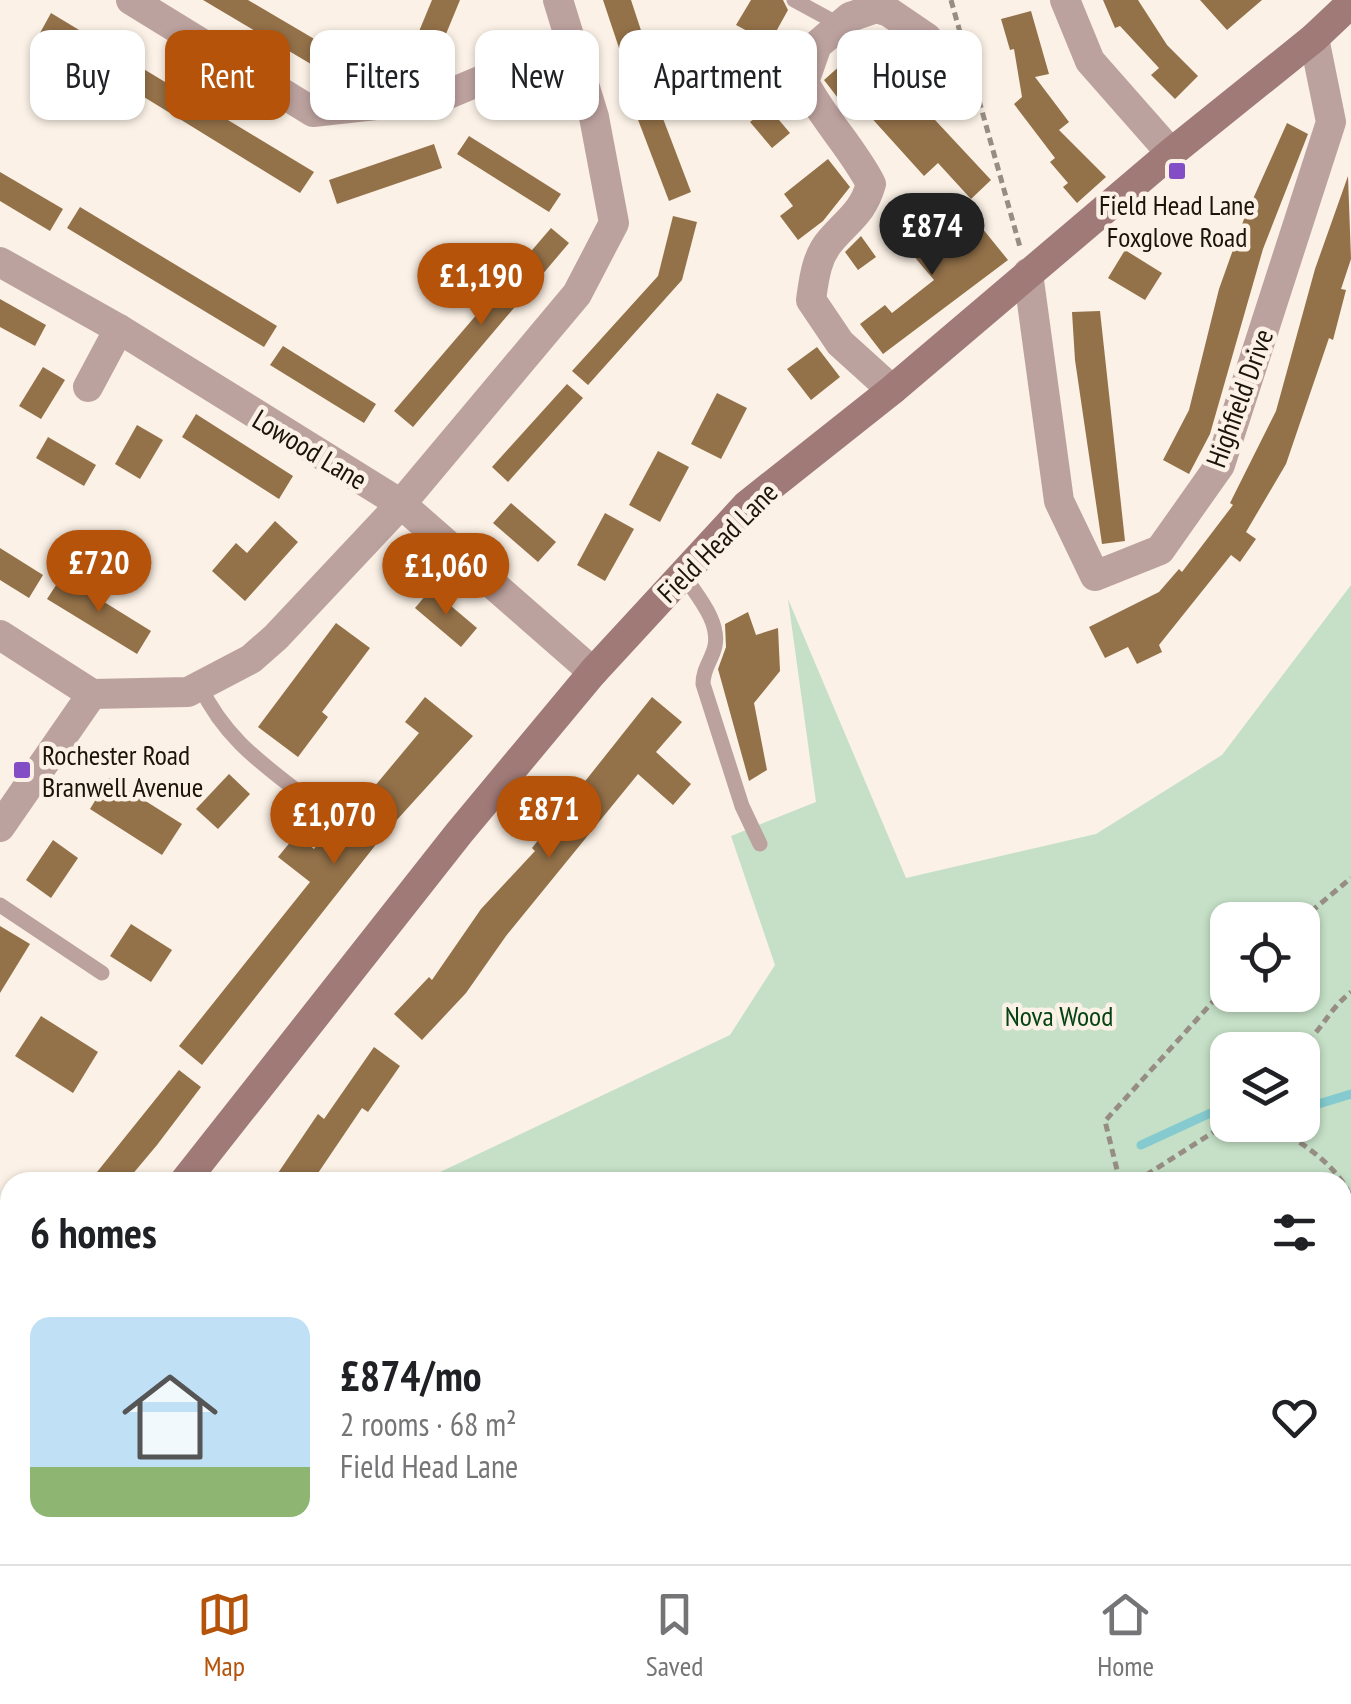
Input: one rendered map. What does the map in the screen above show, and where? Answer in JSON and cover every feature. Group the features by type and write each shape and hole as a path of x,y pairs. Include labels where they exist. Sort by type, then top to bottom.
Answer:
{"main road":[{"name":"Field Head Lane","path":"192,1172 459,833 593,672 747,505 892,390 1170,154 1314,38 1351,2"}],"street":[{"path":"131,0 313,112 438,98 475,83"},
{"path":"558,0 569,30"},
{"path":"1064,0 1090,61 1170,154"},
{"path":"892,390 840,343 811,300 816,268 828,242 864,210 871,184 858,158 820,114 804,82 817,46 840,26 879,4 915,30"},
{"name":"Highfield Drive","path":"1028,274 1059,501 1095,576 1160,550 1220,465 1331,122 1314,38"},
{"path":"0,635 92,694 144,696 188,692 251,659 402,504 577,294 614,222 594,120"},
{"name":"Lowood Lane","path":"0,262 119,329 402,504 593,672"},
{"path":"88,387 119,329"},
{"path":"0,827 92,694"}],"lane":[{"path":"794,0 840,26"},
{"path":"683,574 714,622 714,646 703,669 703,684 742,806 760,844"},
{"path":"200,686 217,721 230,736 320,809"},
{"path":"0,905 102,972"}],"path":[{"path":"951,0 1028,274"},
{"path":"1320,904 1351,878"},
{"path":"1317,1032 1328,1010 1351,992"},
{"path":"1118,1172 1105,1121 1210,1005"},
{"path":"1151,1172 1210,1134"},
{"path":"1296,1142 1335,1172"},
{"path":"852,1564 866,1564"}],"green space":[{"name":"Nova Wood","path":"1351,585 1351,1172 440,1172 730,1035 775,965 731,836 816,802 788,599 906,878 1096,834 1222,755"}],"building":[{"path":"203,0 248,0 310,36 310,63 290,52 290,30 254,30"},
{"path":"432,0 460,0 448,30 420,30"},
{"path":"603,0 631,0 641,30 619,30 619,48"},
{"path":"751,0 783,0 788,10 777,30 745,30 736,25"},
{"path":"1103,0 1138,0 1167,45 1198,76 1175,99 1151,75 1159,68 1120,26 1115,28"},
{"path":"1200,0 1262,0 1227,30"},
{"path":"1031,11 1049,74 1035,77 1069,122 1059,130 1106,177 1077,203 1063,187 1068,183 1050,162 1055,158 1014,104 1022,97 1014,49 1010,50 1001,19"},
{"path":"51,13 79,30 42,30"},
{"path":"837,68 837,97 824,80"},
{"path":"145,70 165,82 165,110 145,98"},
{"path":"181,120 228,120 314,172 300,193"},
{"path":"638,120 664,120 691,192 669,201"},
{"path":"779,120 790,133 772,148 750,122"},
{"path":"873,120 935,120 991,180 971,199 938,163 924,176"},
{"path":"1287,123 1308,134 1263,249 1210,434 1189,474 1163,460 1189,410 1219,289 1244,219"},
{"path":"469,136 561,194 549,212 457,154"},
{"path":"434,144 442,168 337,204 329,180"},
{"path":"828,159 850,187 823,221 798,240 780,216 793,206 784,194"},
{"path":"0,172 63,209 50,231 0,201"},
{"path":"1348,176 1351,259 1341,289 1346,290 1333,340 1329,338 1286,464 1246,532 1256,539 1240,562 1231,555 1159,645 1162,652 1137,664 1128,647 1105,658 1089,627 1159,592 1179,569 1182,572 1233,505 1230,503 1276,411 1315,269"},
{"path":"80,207 277,326 264,347 67,228"},
{"path":"914,210 949,254 982,228 1008,260 883,354 860,324 885,305 892,313 934,280 907,248 898,255 882,235"},
{"path":"673,216 697,222 682,280 588,385 572,371 658,276"},
{"path":"551,228 569,243 413,427 394,411"},
{"path":"861,236 876,257 858,270 845,252"},
{"path":"1125,250 1162,273 1145,300 1108,278"},
{"path":"0,299 46,325 35,346 0,327"},
{"path":"1100,311 1125,541 1102,544 1075,360 1072,312"},
{"path":"283,346 376,404 364,423 270,365"},
{"path":"817,347 840,377 811,400 787,369"},
{"path":"43,367 65,380 41,419 19,406"},
{"path":"567,384 583,398 508,482 492,467"},
{"path":"717,393 747,408 721,459 691,444"},
{"path":"196,414 293,476 279,499 182,437"},
{"path":"137,425 163,440 140,479 115,464"},
{"path":"48,437 96,465 84,486 36,458"},
{"path":"658,451 689,467 660,522 629,505"},
{"path":"511,503 556,542 538,562 493,523"},
{"path":"605,513 634,529 605,581 577,565"},
{"path":"275,521 298,542 245,601 212,571 236,543 247,553"},
{"path":"0,548 43,575 29,598 0,580"},
{"path":"62,576 151,631 137,654 47,599"},
{"path":"431,589 477,628 461,647 415,608"},
{"path":"748,612 756,635 778,628 780,671 754,703 767,770 749,781 718,669 726,647 725,624"},
{"path":"336,623 370,648 322,712 328,717 298,757 258,727"},
{"path":"425,697 473,736 385,833 202,1065 179,1046 310,882 278,857 296,835 314,849 338,818 344,823 419,733 405,722"},
{"path":"652,697 682,722 656,752 691,784 673,805 638,774 506,936 466,993 422,1040 394,1014 429,977 432,980 481,909 535,851 532,848"},
{"path":"229,774 250,794 218,829 196,809"},
{"path":"109,778 182,824 162,855 90,809"},
{"path":"53,840 78,858 51,898 26,880"},
{"path":"131,924 172,950 151,982 110,956"},
{"path":"0,926 30,944 0,993"},
{"path":"41,1016 98,1052 73,1093 15,1056"},
{"path":"374,1047 400,1066 368,1112 362,1108 319,1172 279,1172 318,1114 324,1119"},
{"path":"179,1070 201,1087 134,1172 97,1172"}],"waterway":[{"path":"1320,1103 1351,1094"},
{"path":"1141,1145 1210,1113"}],"place":[{"name":"Field Head Lane Foxglove Road","path":"1177,171"},
{"name":"Rochester Road Branwell Avenue","path":"22,770"}]}
